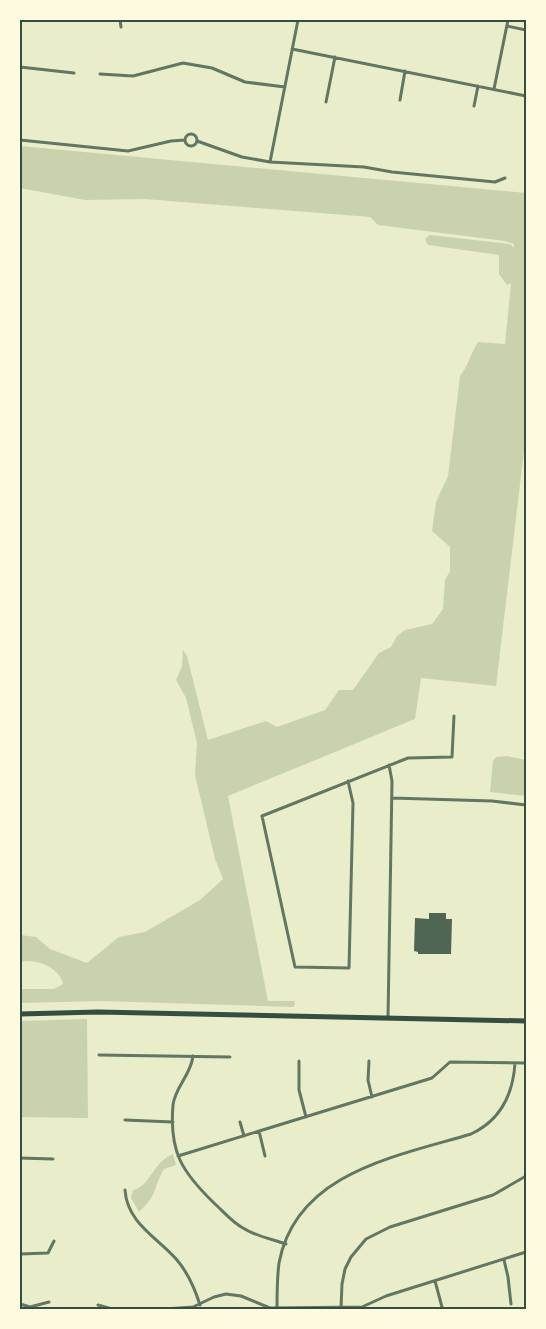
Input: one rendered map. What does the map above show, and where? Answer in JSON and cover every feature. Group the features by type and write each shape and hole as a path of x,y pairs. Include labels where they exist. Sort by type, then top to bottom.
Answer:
{"main road":[{"path":"20,1014 98,1012 526,1022"}],"street":[{"path":"120,20 121,26"},
{"path":"270,162 298,20"},
{"path":"494,89 508,20"},
{"path":"507,26 526,30"},
{"path":"292,49 526,96"},
{"path":"326,102 335,57"},
{"path":"100,74 133,76 183,63 212,68 244,82 285,87"},
{"path":"20,67 74,73"},
{"path":"400,100 406,72"},
{"path":"474,106 478,86"},
{"path":"20,140 128,151 171,141 185,140 190,134 196,137 197,142"},
{"path":"185,140 190,146 197,142 242,157 270,162 364,167 392,172 495,182 505,178"},
{"path":"348,781 353,803 350,968 295,967 262,816 348,781 408,758 452,757 454,716"},
{"path":"388,1018 392,798 392,774 389,765"},
{"path":"392,798 487,800 526,805"},
{"path":"99,1055 230,1057"},
{"path":"193,1056 188,1074 175,1097 173,1122 174,1141 178,1156 189,1178 235,1222 244,1229 286,1244"},
{"path":"299,1061 299,1090 306,1117"},
{"path":"369,1061 368,1080 372,1097"},
{"path":"178,1156 432,1078 450,1062 526,1063"},
{"path":"277,1308 280,1262 297,1220 312,1202 324,1190 346,1175 372,1164 471,1134 490,1122 504,1105 511,1092 515,1063"},
{"path":"125,1120 173,1122"},
{"path":"240,1122 244,1136"},
{"path":"259,1131 265,1156"},
{"path":"20,1158 53,1158"},
{"path":"341,1308 345,1269 366,1239 390,1226 492,1195 526,1176"},
{"path":"125,1190 125,1198 136,1220 177,1260 190,1279 200,1305"},
{"path":"20,1254 48,1252 54,1241"},
{"path":"165,1309 187,1308 200,1305 220,1295 234,1294 270,1308 362,1307 386,1296 526,1252"},
{"path":"504,1260 511,1304"},
{"path":"435,1281 442,1307"},
{"path":"20,1304 30,1307 49,1302"},
{"path":"98,1305 112,1309 156,1309"}],"green space":[{"path":"20,146 526,193 526,434 496,686 421,678 415,719 228,796 268,1001 295,1001 294,1007 101,1001 20,1003 20,989 54,989 63,984 57,973 46,965 33,961 20,962 20,935 36,937 50,949 87,963 119,937 145,932 200,900 223,879 215,859 195,775 197,743 186,698 176,680 182,666 183,650 187,656 208,740 266,721 277,727 325,710 339,690 353,690 379,653 391,647 397,636 405,630 432,624 443,609 445,580 450,571 450,547 432,531 436,502 448,476 460,376 478,342 505,344 511,283 507,285 499,274 499,255 428,245 425,239 430,235 510,244 514,248 514,244 505,241 378,225 370,217 145,199 85,200 20,188"},
{"path":"507,756 526,760 526,796 490,792 493,761 496,757"},
{"path":"87,1019 88,1118 20,1117 20,1021"},
{"path":"173,1154 176,1165 164,1169 152,1196 139,1212 131,1198 133,1190 139,1188 160,1163"}],"building":[{"path":"429,913 446,913 446,919 452,919 451,954 418,954 418,952 414,951 415,918 429,919"}]}
